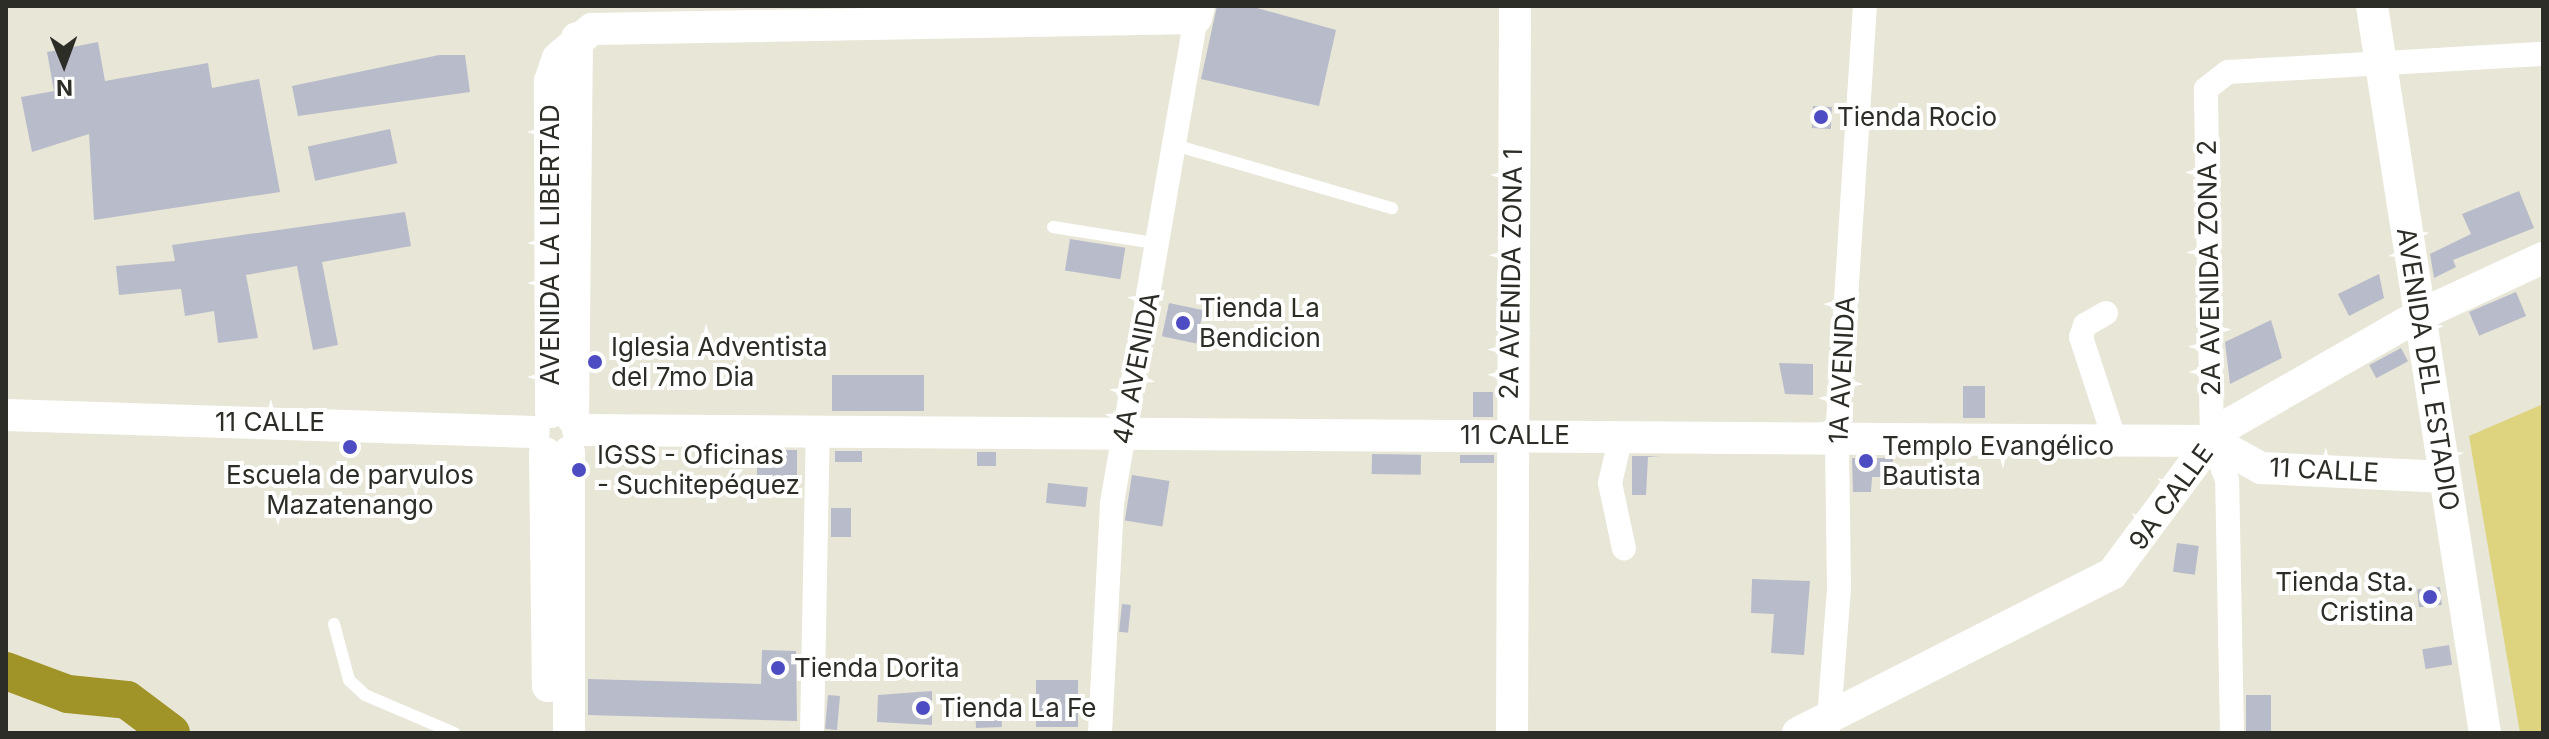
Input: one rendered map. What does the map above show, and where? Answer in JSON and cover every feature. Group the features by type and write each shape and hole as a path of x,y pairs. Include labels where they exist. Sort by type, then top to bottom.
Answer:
{"street":[{"name":"2A AVENIDA ZONA 1","path":"1512,733 1509,435 1515,6"},
{"name":"1A AVENIDA","path":"1828,724 1839,603 1837,438 1865,6"},
{"name":"AVENIDA DEL ESTADIO","path":"2372,6 2485,733"},
{"name":"AVENIDA LA LIBERTAD","path":"569,733 550,81 577,38 610,25 1198,12"},
{"name":"4A AVENIDA","path":"1100,733 1100,647 1122,433 1178,146 1198,12"},
{"path":"2380,62 2543,54"},
{"name":"2A AVENIDA ZONA 2","path":"2232,733 2227,480 2212,441 2206,89 2228,72 2380,62"},
{"name":"9A CALLE","path":"1798,733 1828,724 2112,574 2212,441 2229,424 2420,315 2543,258"},
{"path":"2106,313 2085,325 2081,337 2115,441"},
{"name":"11 CALLE","path":"6,415 558,433 818,431 2212,441 2261,468 2445,477"},
{"path":"812,733 818,431"},
{"name":"AVENIDA LA LIBERTAD","path":"548,733 558,433"},
{"path":"1621,436 1610,483 1624,549"}],"lane":[{"path":"1178,146 1392,208"},
{"path":"1053,227 1160,244"},
{"path":"334,624 349,680 365,695 454,733"}],"shaded area":[{"path":"2543,404 2543,733 2520,733 2469,436"}],"building":[{"path":"1217,6 1250,6 1336,30 1319,106 1201,79"},
{"path":"98,42 105,81 208,63 212,88 259,79 280,192 94,220 89,134 32,152 21,97 54,91 47,52"},
{"path":"439,55 465,55 470,92 298,116 292,86"},
{"name":"Tienda Rocio","path":"1813,106 1832,107 1831,129 1812,128"},
{"path":"390,129 397,163 315,181 308,146"},
{"path":"2519,191 2534,228 2453,260 2456,267 2434,278 2430,254 2471,234 2462,214"},
{"path":"405,212 411,246 322,262 338,345 313,350 297,266 246,275 258,338 218,343 214,311 185,316 181,289 119,295 116,266 175,261 172,245"},
{"path":"1070,239 1125,248 1120,279 1065,271"},
{"path":"2379,274 2384,298 2349,316 2338,294"},
{"path":"2516,292 2526,316 2479,336 2469,312"},
{"name":"Tienda La Bendicion","path":"1169,303 1203,310 1196,344 1162,336"},
{"path":"2271,320 2282,358 2230,384 2225,342"},
{"path":"2401,348 2408,361 2376,378 2369,365"},
{"path":"1779,363 1813,364 1813,395 1785,394"},
{"path":"832,375 924,375 924,411 832,411"},
{"path":"1963,386 1985,386 1985,418 1963,418"},
{"path":"1473,392 1493,392 1493,417 1473,417"},
{"path":"757,450 797,450 797,482 757,482"},
{"path":"835,451 862,451 862,462 835,462"},
{"path":"977,452 996,452 996,466 977,466"},
{"path":"1372,454 1421,455 1421,475 1372,474"},
{"path":"1460,455 1494,455 1494,463 1460,463"},
{"path":"1632,456 1660,456 1648,457 1646,495 1632,495"},
{"path":"1852,458 1893,458 1892,477 1872,477 1871,492 1853,492"},
{"path":"1132,475 1170,481 1162,526 1125,520"},
{"path":"1048,483 1088,487 1086,507 1046,503"},
{"path":"831,508 851,508 851,537 831,537"},
{"path":"2177,543 2199,546 2195,575 2173,572"},
{"path":"1752,579 1810,581 1804,655 1771,653 1774,614 1751,613"},
{"name":"Tienda Sta. Cristina","path":"2440,587 2442,605 2419,607 2417,589"},
{"path":"1122,604 1131,605 1128,633 1119,632"},
{"path":"2449,645 2452,665 2425,669 2422,649"},
{"path":"762,650 796,651 797,721 588,715 588,679 761,684"},
{"path":"1036,680 1078,680 1078,727 1036,727"},
{"path":"932,691 932,725 877,722 878,695"},
{"path":"828,695 840,696 837,730 825,729"},
{"path":"2246,695 2271,695 2271,733 2246,733"},
{"path":"1001,701 1002,727 976,728 975,702"}],"waterway":[{"path":"6,671 68,694 127,700 171,733"}],"place":[{"name":"Tienda Rocio","path":"1821,117"},
{"name":"Tienda La Bendicion","path":"1183,323"},
{"name":"Iglesia Adventista del 7mo Dia","path":"595,362"},
{"name":"Escuela de parvulos Mazatenango","path":"350,447"},
{"name":"Templo Evangélico Bautista","path":"1866,461"},
{"name":"IGSS - Oficinas - Suchitepéquez","path":"579,470"},
{"name":"Tienda Sta. Cristina","path":"2430,597"},
{"name":"Tienda Dorita","path":"778,668"},
{"name":"Tienda La Fe","path":"923,708"}]}
